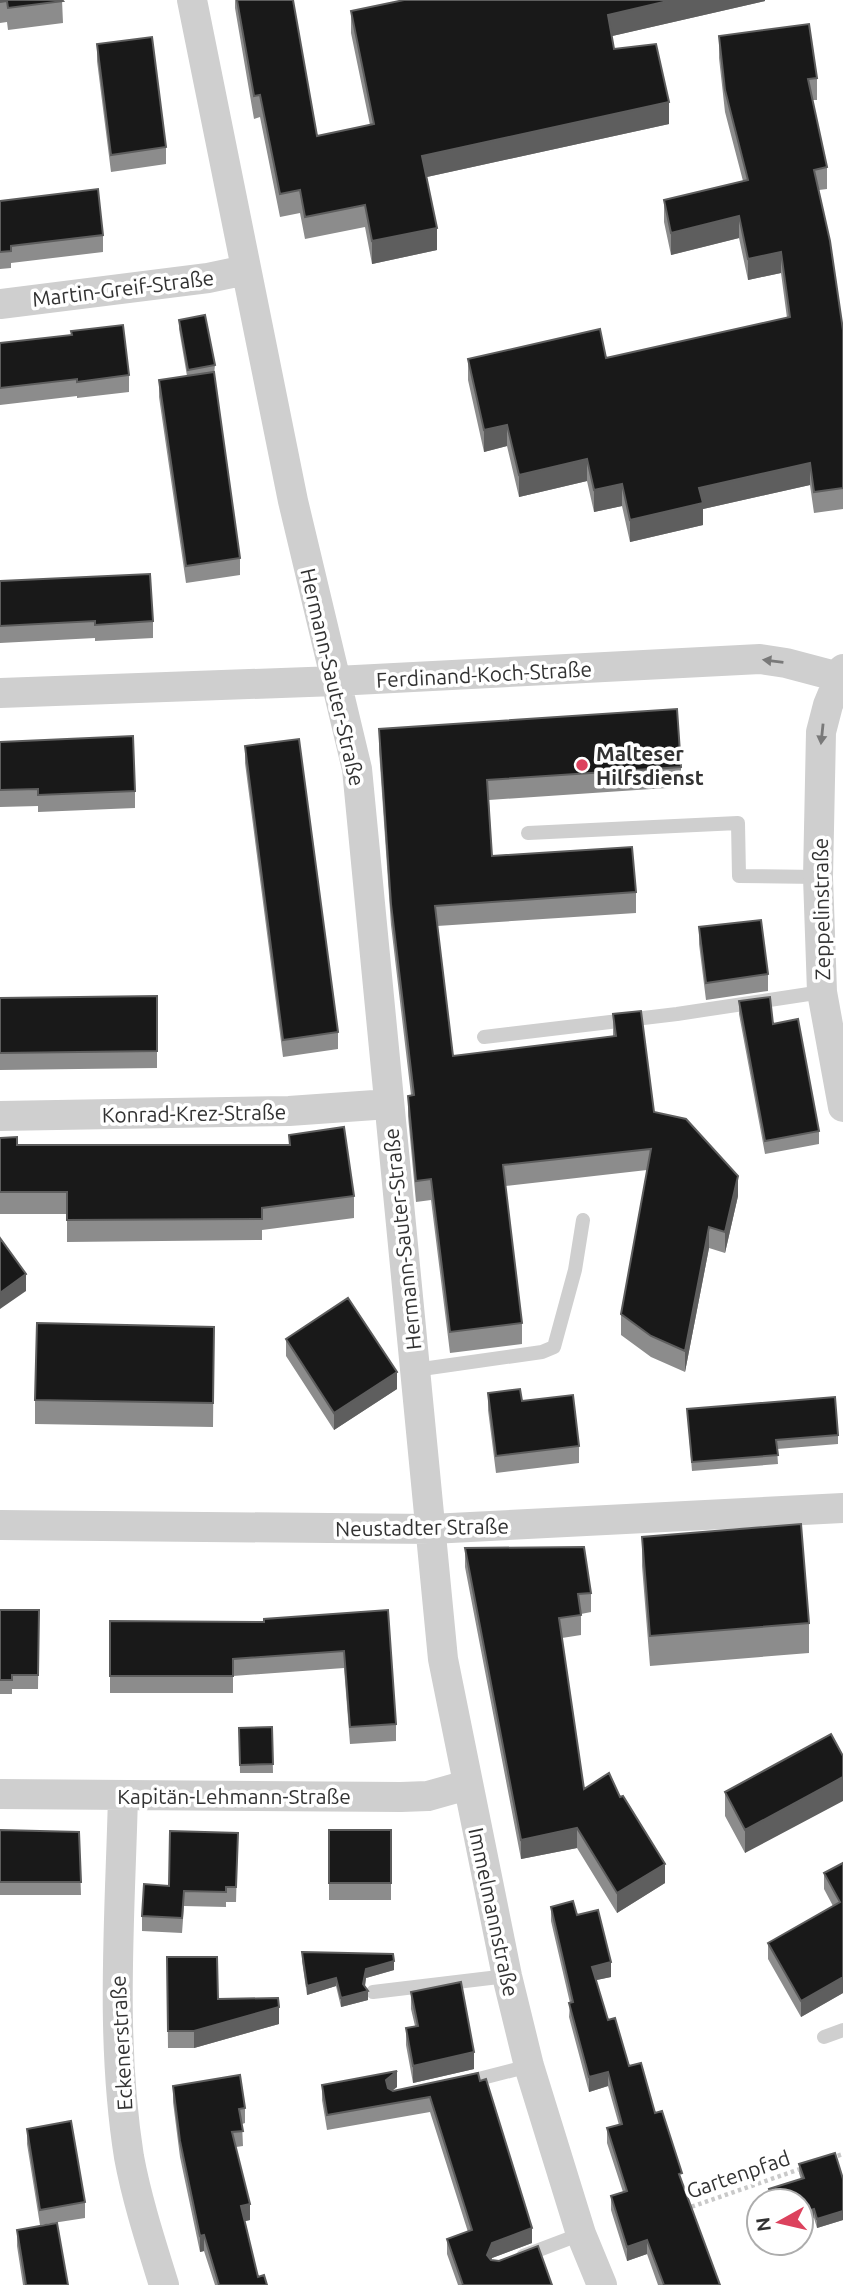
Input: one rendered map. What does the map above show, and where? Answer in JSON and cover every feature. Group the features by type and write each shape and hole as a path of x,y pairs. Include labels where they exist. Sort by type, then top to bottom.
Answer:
{"street":[{"name":"Hermann-Sauter-Straße","path":"192,0 310,581 357,769 431,1529"},
{"name":"Martin-Greif-Straße","path":"0,304 208,278 246,270"},
{"name":"Ferdinand-Koch-Straße","path":"0,693 336,681 760,659 841,673"},
{"name":"Zeppelinstraße","path":"841,673 821,732 817,877 822,992 843,1107"},
{"name":"Zeppelinstraße","path":"821,793 843,754"},
{"name":"Konrad-Krez-Straße","path":"0,1116 289,1111 389,1104"},
{"name":"Neustadter Straße","path":"0,1525 431,1529 843,1507"},
{"name":"Immelmannstraße","path":"431,1529 443,1659 507,1976 529,2066 581,2234 602,2285"},
{"name":"Kapitän-Lehmann-Straße","path":"0,1794 401,1797 428,1796 467,1785"},
{"name":"Eckenerstraße","path":"123,1796 117,1956 121,2073 133,2176 164,2285"}],"lane":[{"path":"528,833 738,822 740,876 817,877"},
{"path":"484,1037 677,1014 822,992"},
{"path":"415,1370 542,1352 554,1347 575,1270 583,1220"},
{"path":"373,1992 507,1976"},
{"path":"824,2038 843,2030"},
{"path":"448,2086 529,2066"},
{"path":"508,2262 581,2234"}],"path":[{"name":"Gartenpfad","path":"818,2162 843,2154"},
{"name":"Gartenpfad","path":"680,2210 806,2167"}],"building":[{"path":"0,0 63,1 8,8 7,1"},
{"path":"237,0 293,0 317,136 374,124 351,11 404,0 672,0 608,15 614,49 656,44 669,102 422,156 437,228 372,241 365,205 305,217 300,190 280,194 260,95 254,96"},
{"path":"809,24 817,78 808,79 827,167 814,170 830,241 843,330 843,488 814,492 810,463 699,488 703,503 630,520 622,484 594,490 587,459 519,475 507,425 484,430 468,359 600,329 606,358 790,317 781,252 748,259 739,216 671,233 664,200 748,180 725,90 719,36"},
{"path":"152,37 166,147 111,155 97,44"},
{"path":"98,189 103,235 11,246 11,251 0,252 0,201"},
{"path":"205,315 215,365 188,370 179,320"},
{"path":"123,325 129,375 0,388 0,343 72,335 71,331"},
{"path":"214,372 240,558 186,566 159,380"},
{"path":"150,574 153,621 95,625 95,621 0,626 0,581"},
{"path":"677,709 681,767 487,780 492,856 632,847 636,892 435,906 453,1056 616,1036 613,1014 641,1011 654,1112 686,1119 738,1176 725,1232 709,1227 685,1351 651,1336 621,1314 651,1149 503,1165 522,1323 450,1332 431,1179 416,1181 408,1096 414,1095 391,904 379,729"},
{"path":"133,736 135,791 38,795 38,789 0,790 0,742"},
{"path":"299,739 338,1032 283,1040 245,746"},
{"path":"761,920 768,974 706,983 699,927"},
{"path":"157,996 157,1051 0,1053 0,998"},
{"path":"770,997 773,1024 798,1019 819,1131 765,1141 739,1001"},
{"path":"344,1127 354,1196 262,1208 262,1219 67,1220 67,1192 0,1192 0,1138 17,1137 17,1145 290,1145 289,1135"},
{"path":"0,1238 26,1274 0,1293"},
{"path":"348,1298 397,1372 334,1413 286,1339"},
{"path":"37,1323 214,1327 213,1403 35,1400"},
{"path":"520,1389 522,1401 573,1395 579,1446 496,1456 488,1393"},
{"path":"835,1397 838,1435 776,1440 778,1455 692,1462 687,1409"},
{"path":"801,1524 809,1623 650,1636 642,1537"},
{"path":"584,1547 591,1593 578,1594 581,1615 559,1618 584,1789 609,1773 620,1797 623,1796 665,1864 617,1893 577,1828 521,1840 465,1548"},
{"path":"0,1610 39,1610 38,1675 12,1675 12,1680 0,1680"},
{"path":"388,1610 396,1724 350,1727 344,1651 233,1659 233,1676 110,1676 110,1621 264,1622 264,1619"},
{"path":"272,1727 273,1764 240,1765 239,1728"},
{"path":"831,1734 843,1756 843,1777 745,1830 725,1792"},
{"path":"0,1830 79,1832 81,1882 0,1882"},
{"path":"329,1830 391,1830 391,1883 329,1883"},
{"path":"170,1831 238,1833 236,1887 226,1887 226,1892 184,1891 182,1918 142,1916 144,1884 169,1886"},
{"path":"843,1863 843,1977 801,2001 768,1943 840,1902 824,1873"},
{"path":"573,1901 577,1915 598,1910 611,1962 592,1967 608,2020 615,2018 629,2066 641,2063 655,2113 662,2111 682,2173 679,2174 720,2285 664,2285 647,2240 627,2247 611,2196 627,2191 607,2128 622,2124 608,2072 589,2077 569,2003 573,2002 551,1907"},
{"path":"302,1952 393,1954 394,1961 366,1969 363,1984 368,1991 341,1998 336,1978 307,1986"},
{"path":"167,1957 217,1957 218,1999 278,1998 279,2007 194,2031 168,2031"},
{"path":"461,1982 474,2052 413,2066 406,2028 418,2026 411,1992"},
{"path":"397,2071 386,2080 388,2088 393,2091 478,2073 480,2081 486,2079 532,2228 492,2243 487,2255 491,2260 499,2261 538,2246 552,2285 463,2285 447,2239 472,2230 430,2097 327,2115 322,2085"},
{"path":"240,2075 245,2108 239,2109 243,2131 232,2132 250,2204 241,2206 258,2277 264,2275 267,2285 219,2285 204,2235 200,2236 180,2141 173,2086"},
{"path":"71,2121 85,2202 40,2210 27,2129"},
{"path":"835,2153 843,2179 843,2211 817,2219 815,2187 775,2187 804,2178 799,2164"},
{"path":"57,2223 68,2285 26,2285 17,2230"}],"place":[{"name":"Malteser Hilfsdienst","path":"582,765"}]}
